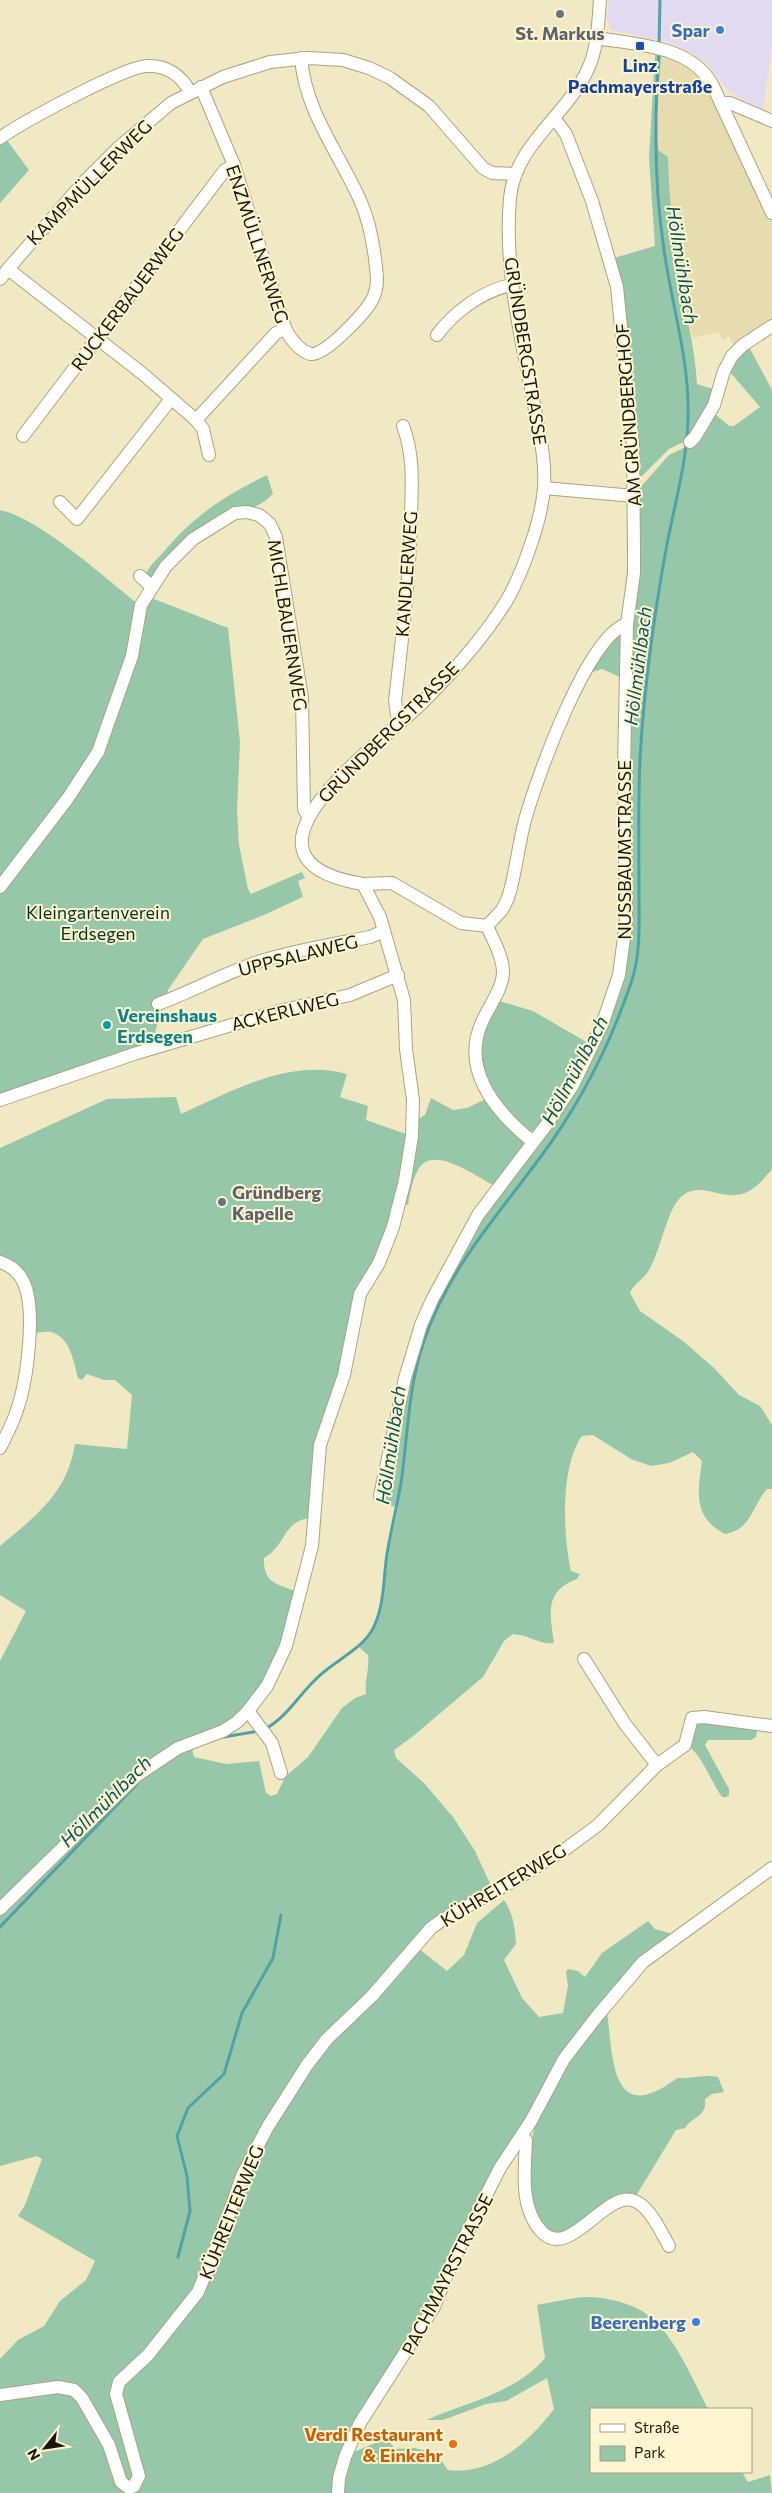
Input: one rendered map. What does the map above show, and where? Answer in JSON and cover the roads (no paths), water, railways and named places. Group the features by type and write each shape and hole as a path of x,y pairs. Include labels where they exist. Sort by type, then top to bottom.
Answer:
{"street":[{"name":"GRÜNDBERGSTRASSE","path":"594,0 598,23"},
{"name":"GRÜNDBERGSTRASSE","path":"362,884 324,873 311,864 305,853 303,842 308,816 352,765 401,721 444,678 505,603 521,573 538,516 544,488 543,454 511,285 510,194 515,174 525,154 554,118 587,71 597,38 600,0"},
{"path":"597,38 658,48 682,56 701,69 712,84 772,213"},
{"name":"KAMPMÜLLERWEG","path":"4,274 83,183 118,148 171,103 195,89 226,76 270,62 301,58 342,60 369,68 390,78 429,106 483,168 492,173 515,174"},
{"name":"ENZMÜLLNERWEG","path":"0,138 81,94 137,67 162,67 172,71 195,89 234,165 285,328 293,341 313,354 330,345 367,308 373,299 377,285 374,252 365,212 315,112 303,78 301,58"},
{"path":"720,104 730,103 772,121"},
{"name":"AM GRÜNDBERGHOF","path":"554,118 566,134 587,187 615,276 631,410 634,496 634,573 627,624"},
{"name":"RUCKERBAUERWEG","path":"23,436 225,170 234,165"},
{"path":"4,274 98,338 196,420 203,429 209,455"},
{"path":"437,335 458,311 498,289 511,285"},
{"path":"690,442 714,405 724,371 732,356 743,345 772,326"},
{"path":"196,420 276,333 285,328"},
{"path":"60,502 77,519 171,399"},
{"name":"KANDLERWEG","path":"401,721 397,715 395,701 409,578 412,477 409,443 404,426"},
{"path":"544,488 634,496"},
{"name":"MICHLBAUERNWEG","path":"0,887 68,798 98,752 132,656 141,604 151,586 187,544 232,515 242,512 256,514 272,528 276,537 300,678 303,715 304,809 308,816"},
{"path":"140,576 151,586"},
{"path":"0,1909 136,1776 178,1748 229,1728 248,1712 267,1686 276,1668 294,1620 312,1546 320,1444 344,1374 360,1294 385,1250 405,1180 412,1136 413,1100 406,1049 406,1010 398,975 376,907 362,884 381,882 396,884 457,920 472,926 487,926 502,910 508,898 532,797 573,695 586,671 606,642 618,628 627,624"},
{"name":"NUSSBAUMSTRASSE","path":"380,1496 405,1378 421,1325 449,1266 478,1215 568,1093 594,1044 610,1004 623,956 627,884 624,770 627,624"},
{"path":"487,926 500,956 503,972 499,988 478,1034 476,1057 478,1073 484,1090 495,1105 513,1125 533,1142"},
{"name":"UPPSALAWEG","path":"158,1004 183,994 200,984 261,961 370,937 384,931"},
{"name":"ACKERLWEG","path":"0,1100 137,1053 278,1011 350,995 398,975"},
{"path":"0,1262 16,1271 22,1279 28,1293 29,1311 26,1367 21,1397 12,1424 0,1448"},
{"path":"584,1659 625,1724 657,1765"},
{"path":"248,1712 274,1747 280,1773"},
{"name":"KÜHREITERWEG","path":"0,2395 58,2387 66,2387 78,2393 109,2445 120,2482 129,2488 134,2486 139,2476 116,2394 117,2386 121,2379 148,2355 198,2292 223,2231 242,2176 267,2128 307,2064 327,2039 372,1996 431,1928 460,1908 515,1880 567,1848 598,1825 657,1765 685,1745 692,1718 704,1717 772,1726"},
{"name":"PACHMAYRSTRASSE","path":"338,2493 339,2478 360,2424 434,2307 453,2260 500,2168 522,2136 564,2060 631,1975 659,1949 723,1906 772,1868"},
{"path":"522,2136 526,2140 525,2187 527,2203 534,2221 544,2234 552,2238 564,2237 579,2230 612,2205 626,2199 632,2200 644,2208 669,2246"}],"waterway":[{"name":"Höllmühlbach","path":"659,46 660,0"},
{"name":"Höllmühlbach","path":"265,1729 280,1719 322,1673 366,1639 376,1623 383,1594 387,1554 401,1483 415,1376 424,1341 434,1315 446,1290 474,1245 539,1159 580,1097 603,1052 623,1006 634,972 639,939 639,776 644,705 658,597 683,466 688,419 686,376 667,271 658,201 656,102 659,52"},
{"name":"Höllmühlbach","path":"224,1737 259,1731"},
{"name":"Höllmühlbach","path":"0,1927 136,1785"},
{"path":"178,2257 190,2211 187,2176 177,2136 188,2108 224,2074 242,2013 273,1958 281,1915"}],"place":[{"name":"St. Markus","path":"560,14"},
{"name":"Spar","path":"720,30"},
{"name":"Linz Pachmayerstraße","path":"640,46"},
{"name":"Vereinshaus Erdsegen","path":"107,1025"},
{"name":"Gründberg Kapelle","path":"222,1202"},
{"name":"Beerenberg","path":"696,2322"},
{"name":"Verdi Restaurant & Einkehr","path":"453,2444"}],"park label":[{"name":"Kleingartenverein Erdsegen","path":"98,922"}]}
